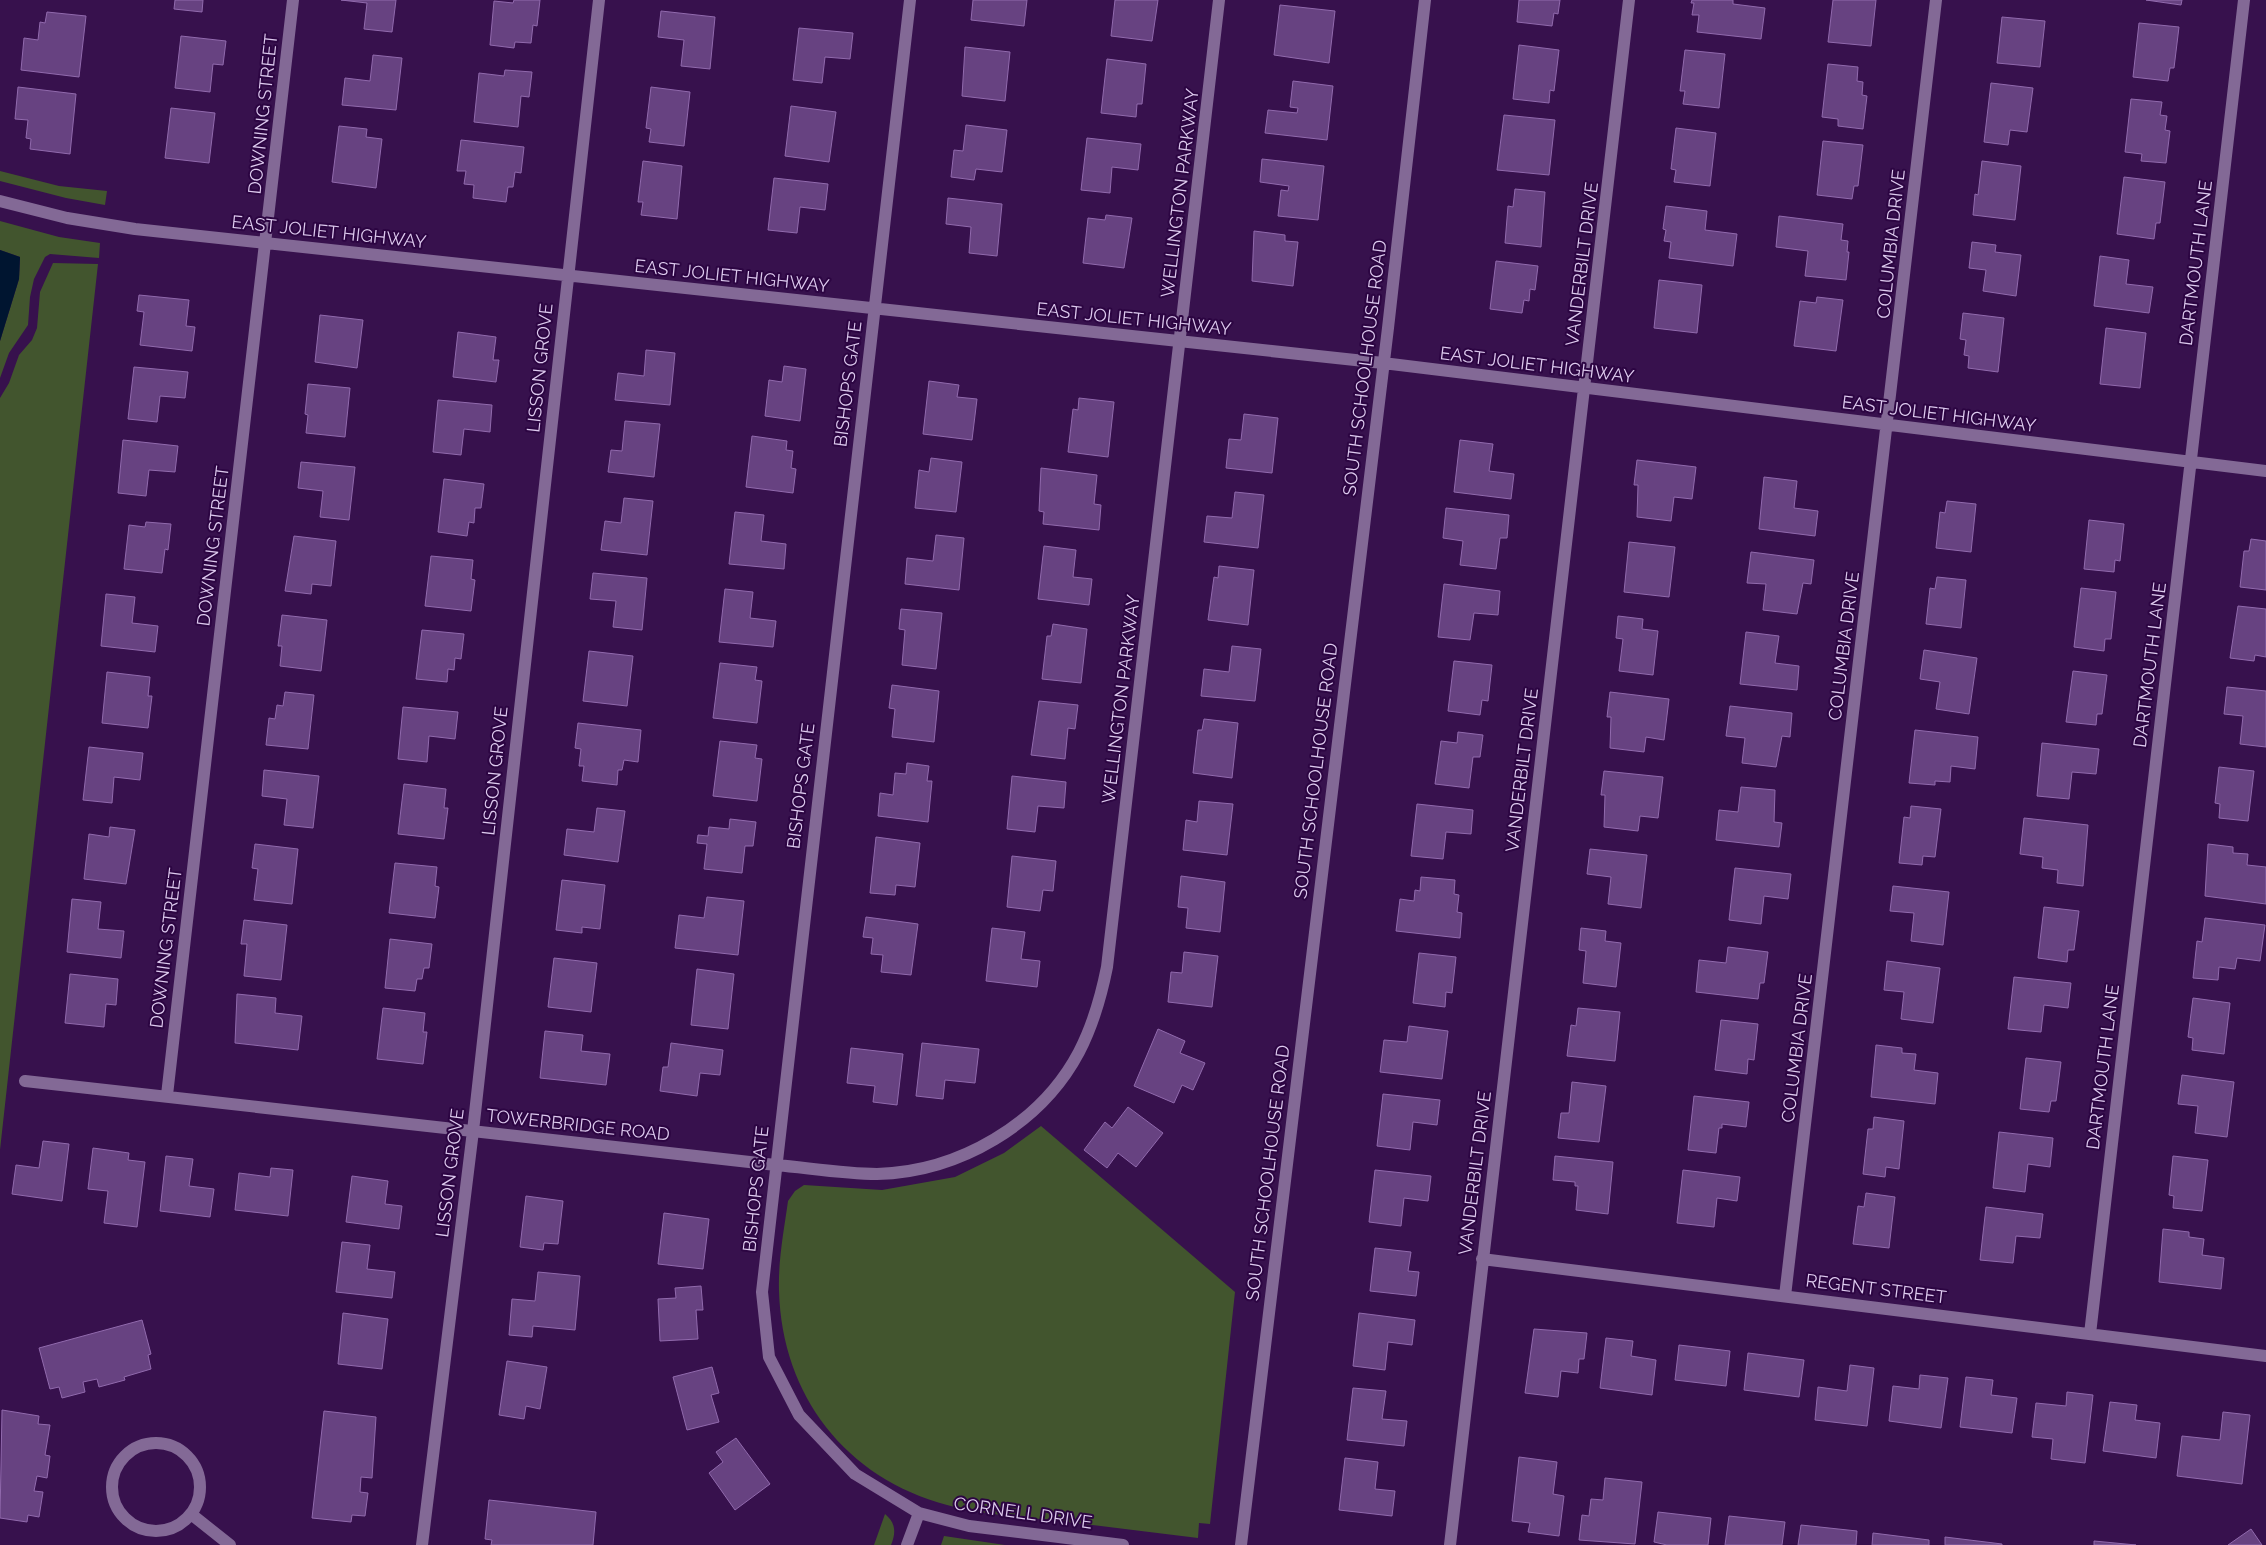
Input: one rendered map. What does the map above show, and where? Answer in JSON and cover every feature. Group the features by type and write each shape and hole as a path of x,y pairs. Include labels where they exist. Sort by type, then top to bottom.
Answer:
{"street":[{"name":"DOWNING STREET","path":"167,1095 293,0"},
{"name":"LISSON GROVE","path":"422,1545 473,1130 599,0"},
{"name":"BISHOPS GATE","path":"910,0 762,1292 769,1357 798,1415 855,1474 919,1513"},
{"name":"WELLINGTON PARKWAY","path":"776,1165 878,1174 910,1170 949,1160 980,1148 1009,1131 1038,1105 1061,1080 1078,1053 1092,1024 1107,966 1219,0"},
{"name":"SOUTH SCHOOLHOUSE ROAD","path":"1241,1545 1425,0"},
{"name":"VANDERBILT DRIVE","path":"1450,1545 1630,0"},
{"name":"COLUMBIA DRIVE","path":"1785,1296 1888,426 1936,0"},
{"name":"DARTMOUTH LANE","path":"2090,1334 2244,0"},
{"name":"EAST JOLIET HIGHWAY","path":"0,201 98,224 266,244 1383,364 2266,471"},
{"name":"TOWERBRIDGE ROAD","path":"25,1081 167,1095 776,1165"},
{"name":"REGENT STREET","path":"1482,1260 2266,1356"},
{"path":"159,1442 173,1445 186,1453 195,1465 200,1479 200,1494 196,1508 191,1514 174,1527 160,1531 145,1530 131,1524 120,1514 114,1501 111,1486 114,1472 121,1459 131,1449 145,1443 159,1442"},
{"path":"906,1545 919,1513"},
{"name":"CORNELL DRIVE","path":"919,1513 969,1526 1123,1545"},
{"path":"191,1514 230,1545"}],"green space":[{"path":"0,171 59,186 107,191 105,205 66,198 0,181"},
{"path":"0,221 59,237 100,243 99,258 50,254 45,257 34,279 30,297 28,325 9,353 0,378 0,341 19,279 20,257 0,250"},
{"path":"53,263 98,264 0,1150 0,398 9,383 19,355 32,340 37,328 40,292"},
{"path":"1041,1126 1235,1292 1210,1524 1199,1523 1198,1538 986,1513 947,1505 911,1492 879,1475 850,1453 826,1427 807,1398 792,1365 783,1329 779,1291 779,1268 788,1201 795,1191 804,1185 882,1190 955,1177 1004,1153"},
{"path":"885,1514 889,1517 894,1528 893,1541 891,1545 874,1545"},
{"path":"944,1536 1005,1545 941,1545"}],"water":[{"path":"0,250 20,257 19,279 0,341"}],"building":[{"path":"175,0 203,0 202,12 174,9"},
{"path":"341,0 396,0 392,32 364,29 367,3"},
{"path":"514,0 540,0 537,26 533,25 531,43 515,42 514,48 490,45 494,1 513,3"},
{"path":"973,0 1027,0 1024,26 971,20"},
{"path":"1115,0 1158,0 1152,41 1111,36"},
{"path":"1519,0 1560,0 1558,14 1554,13 1552,26 1517,22"},
{"path":"1692,0 1733,0 1733,4 1765,8 1761,39 1697,32 1699,15 1692,15 1694,3 1691,3"},
{"path":"1833,0 1876,0 1871,46 1828,42"},
{"path":"2146,0 2182,0 2181,5"},
{"path":"1280,5 1335,11 1329,63 1274,55"},
{"path":"661,11 715,17 710,69 681,66 684,40 658,37"},
{"path":"47,12 86,16 79,77 21,70 24,38 38,40 40,22 45,23"},
{"path":"2002,17 2045,21 2040,67 1997,63"},
{"path":"2139,23 2179,27 2174,68 2170,68 2168,81 2133,77"},
{"path":"799,28 853,33 850,59 825,57 822,83 793,80"},
{"path":"181,36 226,41 223,65 213,64 210,92 175,88"},
{"path":"1519,45 1559,50 1554,91 1550,90 1549,103 1513,99"},
{"path":"965,47 1010,52 1005,101 962,96"},
{"path":"1685,50 1725,54 1719,108 1683,104 1685,91 1680,91"},
{"path":"373,55 402,58 396,110 342,105 345,78 370,81"},
{"path":"1107,59 1146,64 1142,104 1137,104 1136,117 1101,113"},
{"path":"1828,64 1858,67 1857,81 1863,82 1862,95 1867,96 1863,129 1838,126 1838,119 1822,117"},
{"path":"505,70 532,72 529,97 521,96 518,127 474,122 479,73 504,76"},
{"path":"1293,81 1333,86 1327,140 1265,133 1268,110 1297,113 1298,108 1290,107"},
{"path":"1991,83 2033,88 2027,132 2010,130 2008,145 1984,142"},
{"path":"18,87 76,94 70,154 30,149 31,139 26,138 28,120 15,119"},
{"path":"651,87 690,92 684,146 649,142 651,129 646,128"},
{"path":"2131,99 2162,102 2160,115 2167,116 2165,130 2170,131 2166,163 2141,161 2142,154 2125,152"},
{"path":"791,106 836,112 829,162 785,156"},
{"path":"171,108 215,113 209,163 165,158"},
{"path":"1504,115 1555,120 1549,175 1497,170"},
{"path":"966,125 1007,130 1002,172 976,169 974,180 951,177 954,150 963,151"},
{"path":"339,126 367,129 366,137 382,139 376,188 332,182"},
{"path":"1676,128 1716,133 1710,186 1674,182 1676,170 1671,169"},
{"path":"1087,138 1141,144 1138,170 1112,167 1110,193 1081,190"},
{"path":"461,140 524,147 521,173 515,172 513,187 508,187 506,202 473,198 474,185 464,184 466,171 457,171"},
{"path":"1823,141 1863,145 1858,186 1854,186 1852,199 1817,195"},
{"path":"1262,159 1324,166 1318,220 1278,216 1281,190 1288,191 1289,186 1260,182"},
{"path":"643,161 682,166 677,219 641,215 643,202 638,202"},
{"path":"1982,161 2021,166 2015,220 1973,215 1975,194 1978,195"},
{"path":"2124,177 2165,182 2160,223 2156,223 2154,239 2117,234"},
{"path":"774,178 828,184 825,210 800,207 797,233 768,230"},
{"path":"1515,189 1545,192 1541,247 1505,243 1508,206 1513,207"},
{"path":"948,198 1002,204 997,256 969,253 971,227 946,224"},
{"path":"1666,206 1707,211 1705,230 1737,234 1733,266 1669,258 1671,242 1664,241 1666,230 1663,229"},
{"path":"1106,215 1132,218 1124,268 1083,263 1088,218 1105,220"},
{"path":"1779,216 1843,224 1841,240 1848,241 1847,252 1849,252 1846,280 1805,276 1808,251 1776,247"},
{"path":"1254,231 1285,235 1285,241 1298,242 1293,286 1252,281"},
{"path":"1972,242 1996,245 1995,252 2021,255 2016,296 1983,291 1986,270 1969,268"},
{"path":"2100,256 2129,260 2126,284 2153,287 2149,313 2094,306"},
{"path":"1496,261 1538,266 1535,290 1530,289 1529,301 1524,300 1522,313 1490,309"},
{"path":"1659,280 1702,285 1697,333 1654,328"},
{"path":"139,295 189,300 186,326 195,327 192,351 140,345 144,312 137,311"},
{"path":"1817,297 1843,300 1836,351 1794,346 1800,301 1816,303"},
{"path":"1963,313 2004,318 1998,372 1968,368 1969,356 1964,355 1966,340 1960,339"},
{"path":"320,315 363,320 357,368 315,362"},
{"path":"2106,328 2146,333 2140,388 2100,384"},
{"path":"458,332 496,337 493,360 499,360 496,382 453,377"},
{"path":"646,350 675,353 670,405 615,400 618,373 644,376"},
{"path":"784,366 806,369 800,421 765,416 769,380 782,382"},
{"path":"134,367 188,372 185,398 160,396 157,422 128,419"},
{"path":"929,381 959,385 957,397 977,399 972,440 923,434"},
{"path":"308,384 350,388 345,437 306,433 308,415 305,414"},
{"path":"1079,398 1114,402 1108,457 1068,452 1073,409 1078,410"},
{"path":"438,400 492,405 490,432 464,429 461,455 433,452"},
{"path":"1244,414 1278,418 1272,473 1226,468 1229,439 1241,440"},
{"path":"625,421 660,424 654,477 608,472 611,450 622,451"},
{"path":"752,436 787,441 786,450 793,451 791,468 796,469 793,493 746,487"},
{"path":"123,440 178,446 175,472 149,470 146,496 118,493"},
{"path":"1460,440 1493,444 1489,471 1514,474 1511,499 1454,492"},
{"path":"931,458 962,462 956,512 915,508 919,470 929,472"},
{"path":"1637,460 1696,467 1692,499 1674,497 1671,521 1637,517 1638,485 1634,485"},
{"path":"301,462 355,467 349,520 320,517 323,491 298,488"},
{"path":"1041,468 1097,475 1094,504 1101,505 1099,530 1043,524 1044,512 1039,511"},
{"path":"1764,477 1797,481 1794,508 1818,511 1815,536 1759,529"},
{"path":"444,479 484,484 481,508 475,508 474,523 469,522 467,536 438,532"},
{"path":"1235,492 1264,495 1258,548 1204,542 1207,516 1232,518"},
{"path":"624,498 653,501 647,555 601,550 605,521 621,523"},
{"path":"1947,501 1976,504 1971,552 1936,548 1940,512 1945,513"},
{"path":"1446,508 1509,515 1507,538 1500,538 1496,569 1460,565 1463,541 1443,538"},
{"path":"735,512 764,515 761,541 786,544 784,569 729,564"},
{"path":"2089,520 2124,524 2120,561 2115,560 2114,572 2084,569"},
{"path":"146,522 171,524 168,550 165,549 162,573 124,569 129,525 145,527"},
{"path":"936,535 964,538 959,590 905,584 907,558 933,561"},
{"path":"294,536 336,541 331,586 312,584 311,594 285,591"},
{"path":"2251,539 2266,541 2266,590 2240,587 2244,551 2249,551"},
{"path":"1629,542 1675,547 1669,597 1624,592"},
{"path":"1044,546 1076,550 1073,577 1092,579 1089,605 1038,599"},
{"path":"1751,552 1814,560 1811,584 1803,583 1797,614 1763,610 1766,584 1747,583"},
{"path":"431,556 473,560 471,579 475,580 471,611 425,606"},
{"path":"1219,566 1254,570 1248,625 1208,620 1214,577 1218,578"},
{"path":"593,573 647,578 642,630 613,627 616,601 590,599"},
{"path":"1937,577 1966,580 1961,628 1926,624 1930,588 1935,589"},
{"path":"1444,584 1500,591 1498,615 1474,613 1470,640 1438,637"},
{"path":"2081,588 2116,592 2111,639 2105,639 2104,651 2074,647"},
{"path":"725,589 753,592 750,618 776,621 773,647 719,642"},
{"path":"106,594 135,597 132,623 158,626 155,652 101,646"},
{"path":"2238,606 2266,609 2266,657 2255,655 2254,661 2230,658"},
{"path":"901,609 942,613 936,669 902,665 905,630 899,629"},
{"path":"282,615 327,620 321,671 280,666 282,646 278,646"},
{"path":"1618,616 1643,619 1642,629 1658,631 1653,675 1619,671 1623,639 1616,638"},
{"path":"1053,624 1087,629 1081,683 1042,679 1047,636 1051,636"},
{"path":"422,630 464,634 461,659 455,658 454,670 448,669 447,682 416,679"},
{"path":"1746,632 1779,636 1775,663 1799,666 1797,690 1740,684"},
{"path":"1232,646 1261,649 1255,701 1201,696 1204,669 1229,672"},
{"path":"1924,650 1977,658 1969,714 1936,709 1940,682 1920,679"},
{"path":"589,651 633,656 627,706 583,701"},
{"path":"1454,661 1492,665 1488,701 1482,700 1480,715 1448,711"},
{"path":"720,663 757,667 755,680 762,681 757,723 713,718"},
{"path":"2073,671 2107,675 2102,714 2097,714 2096,725 2066,722"},
{"path":"107,672 150,677 148,696 152,696 148,728 102,723"},
{"path":"892,685 939,691 934,742 892,737 895,709 889,708"},
{"path":"2227,687 2266,691 2266,747 2240,744 2243,716 2224,714"},
{"path":"285,692 314,695 308,749 266,745 269,718 275,719 277,705 283,706"},
{"path":"1610,692 1669,699 1664,740 1646,737 1644,752 1610,748 1611,717 1607,717"},
{"path":"1039,701 1078,705 1075,729 1068,728 1065,759 1031,755"},
{"path":"1730,706 1792,713 1790,737 1782,736 1776,767 1742,763 1745,738 1726,736"},
{"path":"403,707 458,712 455,739 429,736 427,762 398,759"},
{"path":"1204,719 1238,723 1232,778 1193,773 1198,730 1202,730"},
{"path":"578,723 641,730 638,762 624,760 622,770 618,770 617,785 582,781 584,766 579,766 581,749 575,748"},
{"path":"1915,730 1978,737 1975,769 1951,766 1950,782 1935,781 1935,785 1909,783"},
{"path":"1458,732 1483,735 1480,757 1473,757 1469,788 1435,784 1441,741 1457,743"},
{"path":"720,741 757,745 755,758 762,759 757,801 713,796"},
{"path":"2042,743 2099,749 2096,774 2072,772 2069,799 2037,796"},
{"path":"89,747 143,753 140,780 114,777 112,803 83,800"},
{"path":"907,763 929,766 927,781 932,781 928,822 878,816 880,793 893,795 895,773 906,774"},
{"path":"2219,767 2254,771 2248,821 2219,818 2220,804 2215,803"},
{"path":"264,770 319,776 313,828 284,825 287,799 262,796"},
{"path":"1604,771 1663,777 1658,818 1640,816 1638,831 1604,827 1605,795 1601,795"},
{"path":"1012,776 1066,782 1064,808 1038,806 1035,832 1007,829"},
{"path":"404,784 446,789 444,808 448,808 444,839 398,834"},
{"path":"1741,787 1775,790 1774,822 1782,823 1779,847 1716,840 1719,810 1738,812"},
{"path":"1199,801 1233,804 1227,855 1183,850 1186,820 1197,822"},
{"path":"1417,804 1473,810 1471,834 1446,832 1443,859 1411,856"},
{"path":"1911,806 1941,809 1935,857 1923,856 1922,865 1899,863 1904,817 1910,818"},
{"path":"597,808 625,811 618,862 564,855 567,829 594,832"},
{"path":"2024,818 2088,825 2083,886 2057,883 2058,870 2042,868 2043,857 2020,854"},
{"path":"730,819 756,822 753,846 745,846 742,873 704,869 707,844 697,843 698,835 708,836 709,827 729,829"},
{"path":"110,827 135,830 126,884 84,879 89,834 109,837"},
{"path":"876,837 920,843 915,887 896,885 895,895 870,893"},
{"path":"255,844 298,849 292,904 254,900 258,869 252,868"},
{"path":"2208,844 2233,847 2233,853 2248,854 2247,865 2266,867 2266,904 2205,896"},
{"path":"1590,849 1647,855 1641,908 1608,904 1611,877 1587,874"},
{"path":"1012,856 1056,861 1053,891 1043,890 1040,911 1007,907"},
{"path":"395,863 437,867 435,886 439,887 435,918 389,913"},
{"path":"1735,868 1791,874 1788,899 1764,896 1761,924 1729,920"},
{"path":"1181,876 1225,882 1220,932 1186,928 1188,908 1178,907"},
{"path":"1421,877 1455,880 1454,894 1459,895 1457,912 1462,913 1460,938 1396,931 1400,899 1414,901 1415,890 1420,891"},
{"path":"562,880 605,885 600,929 582,927 582,933 556,930"},
{"path":"1893,886 1949,892 1943,945 1911,941 1914,913 1890,911"},
{"path":"707,897 744,901 738,955 675,948 679,915 704,918"},
{"path":"72,899 101,902 98,929 124,931 121,958 67,952"},
{"path":"2044,907 2079,911 2074,950 2068,950 2067,962 2038,958"},
{"path":"866,917 918,924 911,975 881,972 883,955 871,954 873,938 863,937"},
{"path":"2205,918 2265,925 2260,961 2237,958 2235,969 2219,967 2218,980 2193,978 2197,941 2202,942"},
{"path":"244,920 287,925 281,980 244,976 247,944 241,944"},
{"path":"992,928 1025,932 1021,959 1040,961 1037,987 986,981"},
{"path":"1581,928 1606,931 1605,941 1621,943 1616,987 1583,983 1586,951 1579,950"},
{"path":"390,939 432,944 429,968 424,968 422,979 417,979 415,991 385,988"},
{"path":"1728,947 1768,952 1764,983 1760,983 1758,999 1696,992 1699,960 1726,963"},
{"path":"1184,952 1218,956 1212,1007 1168,1002 1171,972 1182,973"},
{"path":"1419,953 1456,957 1452,993 1446,992 1445,1007 1413,1003"},
{"path":"554,958 597,963 591,1012 548,1007"},
{"path":"1887,961 1940,968 1933,1023 1901,1019 1904,992 1884,990"},
{"path":"697,969 734,974 728,1029 691,1025"},
{"path":"70,974 118,979 116,1005 106,1004 104,1027 65,1023"},
{"path":"2014,977 2071,983 2068,1008 2044,1005 2041,1032 2008,1029"},
{"path":"237,994 276,998 275,1013 302,1016 298,1050 235,1043"},
{"path":"2193,998 2230,1003 2224,1054 2192,1050 2193,1038 2188,1037"},
{"path":"383,1008 425,1013 423,1032 427,1032 423,1064 377,1059"},
{"path":"1578,1008 1620,1012 1615,1061 1567,1056 1571,1025 1576,1026"},
{"path":"1721,1020 1758,1024 1754,1060 1748,1059 1747,1074 1715,1070"},
{"path":"1409,1026 1448,1031 1442,1079 1380,1072 1384,1040 1407,1042"},
{"path":"1158,1029 1185,1041 1180,1053 1205,1063 1193,1090 1182,1085 1174,1103 1134,1086"},
{"path":"545,1031 583,1035 581,1051 610,1054 606,1085 540,1078"},
{"path":"671,1043 723,1050 720,1075 700,1073 697,1096 660,1091 663,1067 668,1067"},
{"path":"922,1043 979,1049 975,1083 945,1080 943,1099 916,1096"},
{"path":"1876,1045 1902,1048 1902,1053 1916,1054 1914,1070 1938,1073 1935,1104 1871,1097"},
{"path":"851,1048 903,1054 897,1105 873,1102 875,1086 847,1083"},
{"path":"2026,1058 2061,1062 2056,1101 2051,1101 2049,1112 2020,1109"},
{"path":"2182,1075 2234,1082 2227,1137 2195,1133 2198,1106 2178,1104"},
{"path":"1572,1082 1606,1086 1599,1142 1558,1138 1561,1113 1569,1113"},
{"path":"1383,1094 1440,1100 1437,1125 1413,1122 1410,1150 1377,1146"},
{"path":"1694,1096 1749,1102 1746,1127 1722,1124 1722,1128 1719,1128 1716,1153 1688,1150"},
{"path":"1128,1107 1163,1133 1136,1167 1118,1153 1107,1168 1084,1150 1105,1122 1112,1128"},
{"path":"1874,1117 1904,1121 1899,1169 1886,1167 1885,1177 1863,1174 1868,1129 1873,1129"},
{"path":"1999,1132 2053,1138 2050,1167 2028,1164 2025,1192 1993,1188"},
{"path":"43,1141 69,1144 62,1201 12,1194 16,1165 39,1168"},
{"path":"93,1148 129,1153 128,1160 145,1162 137,1227 104,1223 108,1191 88,1189"},
{"path":"166,1156 193,1159 189,1186 214,1189 210,1217 160,1211"},
{"path":"1555,1156 1613,1162 1608,1214 1576,1210 1578,1186 1575,1186 1575,1182 1553,1180"},
{"path":"2173,1156 2208,1160 2202,1211 2173,1208 2174,1196 2169,1195"},
{"path":"271,1168 293,1170 288,1216 235,1210 239,1173 270,1177"},
{"path":"1375,1170 1431,1176 1428,1201 1404,1198 1401,1226 1369,1222"},
{"path":"1683,1170 1740,1177 1737,1201 1717,1198 1714,1227 1677,1223"},
{"path":"352,1176 388,1181 385,1204 402,1206 399,1229 346,1222"},
{"path":"1866,1193 1895,1197 1889,1248 1853,1244 1858,1206 1864,1207"},
{"path":"526,1196 563,1201 558,1244 544,1243 543,1250 520,1247"},
{"path":"1986,1207 2043,1214 2040,1238 2016,1236 2013,1263 1980,1260"},
{"path":"664,1213 709,1219 703,1269 658,1264"},
{"path":"2163,1229 2189,1232 2189,1237 2204,1239 2202,1255 2224,1258 2221,1289 2159,1282"},
{"path":"342,1242 370,1245 367,1269 395,1272 392,1298 336,1292"},
{"path":"1375,1248 1411,1252 1408,1271 1419,1272 1416,1296 1370,1291"},
{"path":"538,1272 580,1276 575,1330 533,1326 532,1337 509,1335 512,1299 535,1301"},
{"path":"701,1286 703,1310 696,1310 698,1339 660,1341 658,1299 676,1298 675,1288"},
{"path":"343,1313 388,1319 382,1369 338,1364"},
{"path":"1359,1313 1415,1320 1412,1345 1388,1342 1385,1370 1353,1366"},
{"path":"142,1320 151,1354 148,1355 151,1369 124,1377 125,1380 99,1387 97,1379 83,1382 85,1392 62,1398 59,1387 50,1389 39,1348"},
{"path":"1534,1329 1587,1333 1584,1359 1579,1359 1578,1373 1561,1371 1558,1397 1525,1393"},
{"path":"1606,1338 1633,1341 1631,1356 1656,1360 1652,1395 1600,1388"},
{"path":"1679,1345 1730,1351 1726,1386 1675,1380"},
{"path":"1748,1353 1804,1360 1799,1397 1744,1390"},
{"path":"507,1361 547,1367 540,1409 526,1406 524,1419 499,1415"},
{"path":"1850,1365 1874,1368 1867,1426 1815,1420 1818,1387 1847,1391"},
{"path":"712,1367 719,1393 711,1395 719,1422 687,1430 673,1377"},
{"path":"1920,1375 1948,1378 1941,1428 1889,1421 1893,1386 1919,1389"},
{"path":"1966,1377 1993,1380 1991,1395 2017,1398 2012,1433 1960,1427"},
{"path":"1353,1388 1386,1391 1382,1419 1407,1421 1404,1446 1347,1440"},
{"path":"2067,1392 2093,1395 2085,1463 2051,1459 2053,1439 2032,1437 2036,1403 2066,1406"},
{"path":"2110,1402 2137,1405 2135,1420 2160,1423 2156,1458 2103,1451"},
{"path":"2,1410 39,1416 38,1424 50,1425 45,1455 50,1456 47,1478 37,1476 34,1491 43,1492 39,1517 28,1515 27,1522 0,1518"},
{"path":"324,1411 376,1417 372,1478 361,1477 360,1492 368,1493 365,1516 352,1515 351,1522 312,1518"},
{"path":"2223,1412 2250,1415 2242,1484 2177,1476 2182,1436 2220,1440"},
{"path":"736,1438 770,1484 735,1510 709,1473 723,1462 716,1452"},
{"path":"1519,1457 1557,1462 1553,1494 1564,1496 1559,1536 1528,1532 1530,1523 1512,1521"},
{"path":"1345,1458 1378,1462 1375,1489 1395,1491 1392,1516 1339,1510"},
{"path":"1605,1478 1642,1482 1635,1544 1579,1540 1582,1515 1589,1516 1591,1499 1603,1500"},
{"path":"489,1500 596,1512 593,1545 491,1545 492,1540 485,1539"},
{"path":"1658,1512 1711,1518 1708,1545 1667,1545 1654,1542"},
{"path":"1729,1516 1785,1522 1782,1545 1725,1545"},
{"path":"1801,1525 1857,1531 1856,1545 1798,1545"},
{"path":"2251,1529 2262,1545 2228,1545"},
{"path":"1873,1533 1929,1540 1929,1545 1872,1545"},
{"path":"1945,1537 2002,1544 2002,1545 1945,1545"},
{"path":"2094,1541 2136,1545 2094,1545"}]}
